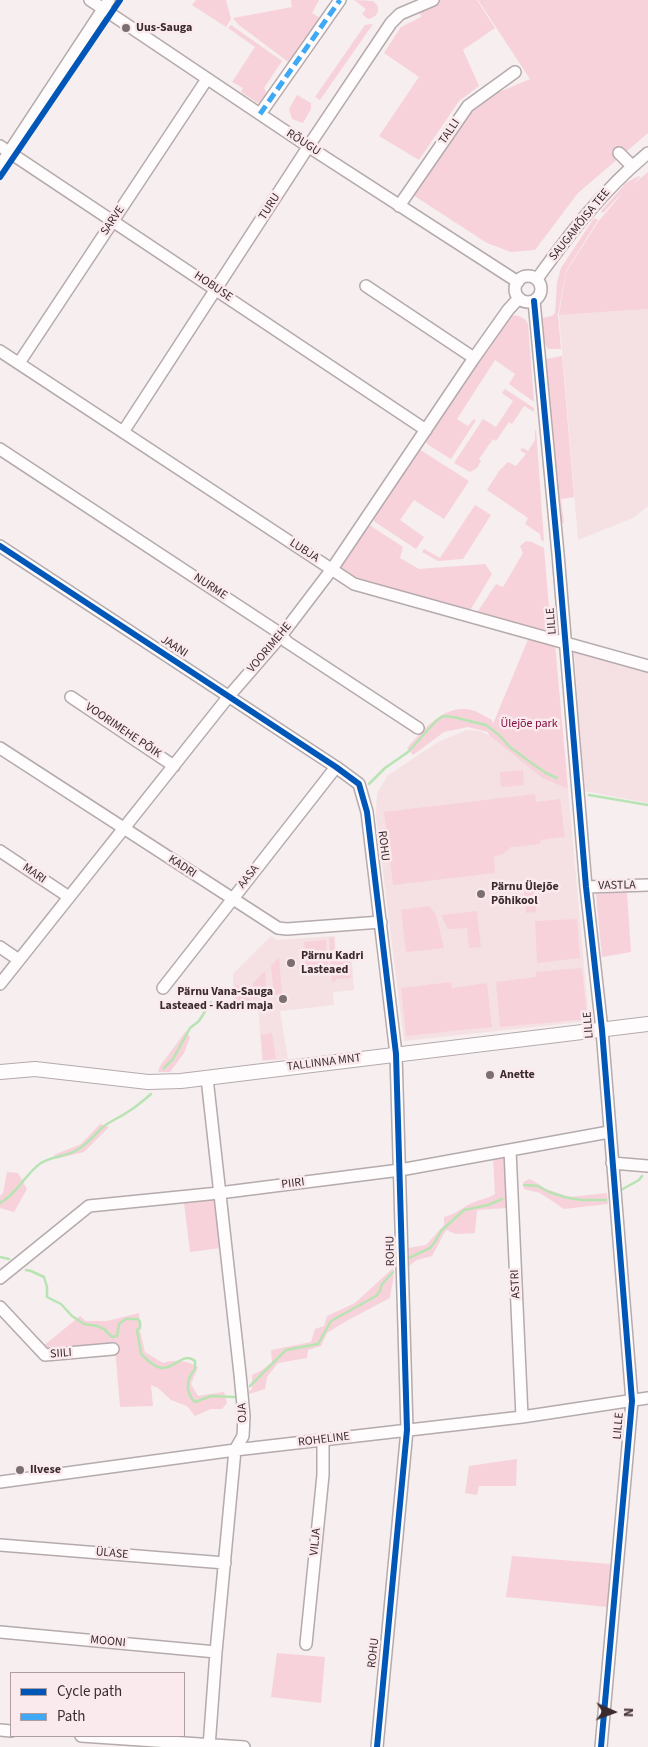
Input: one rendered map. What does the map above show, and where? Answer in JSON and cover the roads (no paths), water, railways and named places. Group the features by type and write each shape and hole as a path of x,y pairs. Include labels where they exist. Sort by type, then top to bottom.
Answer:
{"main road":[{"name":"TALLINNA MNT","path":"0,1072 34,1069 148,1082 181,1081 648,1024"}],"street":[{"name":"RÕUGU","path":"90,0 106,4 207,79 518,282"},
{"path":"260,114 340,0"},
{"name":"TURU","path":"123,432 391,23 400,14 433,0"},
{"path":"0,166 5,149 106,4"},
{"name":"TALLI","path":"399,206 468,106 515,72"},
{"name":"SARVE","path":"19,363 207,79"},
{"name":"HOBUSE","path":"5,149 426,430"},
{"path":"619,153 632,166"},
{"name":"SAUGAMÕISA TEE","path":"537,279 595,203 632,166 648,153"},
{"path":"529,276 537,279 540,283 540,295 534,301 526,302 519,298 516,290 518,282 524,277 529,276"},
{"path":"366,286 474,358"},
{"name":"VOORIMEHE","path":"0,984 229,696 281,636 332,569 474,358 508,310 519,298"},
{"name":"LILLE","path":"534,301 566,642 586,887 602,1030 632,1401 602,1747"},
{"name":"LUBJA","path":"0,351 354,584 648,666"},
{"name":"NURME","path":"0,449 278,632 287,642 418,728"},
{"name":"JAANI","path":"0,546 336,767"},
{"name":"VOORIMEHE PÕIK","path":"71,697 174,766"},
{"name":"KADRI","path":"0,748 278,928 287,929 381,922"},
{"name":"AASA","path":"163,988 336,767"},
{"name":"ROHU","path":"336,767 358,784 367,812 396,1054 407,1430 377,1747"},
{"name":"MARI","path":"0,851 69,897"},
{"name":"VASTLA","path":"586,887 648,885"},
{"path":"0,947 19,960"},
{"name":"OJA","path":"207,1078 237,1336 244,1416 243,1436 235,1450 216,1652 210,1746"},
{"name":"PIIRI","path":"0,1278 89,1206 219,1193 400,1170 609,1132"},
{"name":"ASTRI","path":"510,1150 522,1417"},
{"path":"612,1163 648,1166"},
{"name":"SIILI","path":"0,1307 45,1355 113,1350"},
{"name":"ROHELINE","path":"0,1482 235,1450 522,1417 648,1398"},
{"name":"VILJA","path":"306,1644 323,1475 323,1440"},
{"name":"ÜLASE","path":"0,1544 225,1563"},
{"name":"MOONI","path":"0,1632 216,1652"},
{"path":"87,1737 123,1743 244,1747"}],"waterway":[{"path":"369,784 385,768 408,752 436,721 443,716 486,725 530,762 557,778"},
{"path":"589,795 648,805"},
{"path":"164,1068 173,1059 190,1028 199,1021 211,1002"},
{"path":"0,1203 41,1163 81,1148 106,1125 133,1109 151,1094"},
{"path":"621,1190 639,1180 642,1176"},
{"path":"524,1185 538,1186 564,1197 581,1200 606,1200"},
{"path":"407,1259 430,1248 441,1231 464,1210 488,1205 502,1199"},
{"path":"0,1257 9,1259"},
{"path":"26,1270 44,1277 47,1297 61,1304 72,1316 84,1324 104,1329 112,1337 117,1336 119,1324 126,1319 138,1319 140,1328 137,1330 141,1354 156,1366 166,1368 186,1358 195,1361 195,1369 188,1381 188,1390 195,1402 211,1396 235,1397"},
{"path":"250,1386 286,1350 318,1344 331,1321 376,1296 382,1284 393,1272"}],"place":[{"name":"Uus-Sauga","path":"126,28"},
{"name":"Pärnu Ülejõe Põhikool","path":"481,894"},
{"name":"Pärnu Kadri Lasteaed","path":"291,963"},
{"name":"Pärnu Vana-Sauga Lasteaed - Kadri maja","path":"283,999"},
{"name":"Anette","path":"490,1075"},
{"name":"Ilvese","path":"20,1470"}],"park label":[{"name":"Ülejõe park","path":"529,724"}]}
